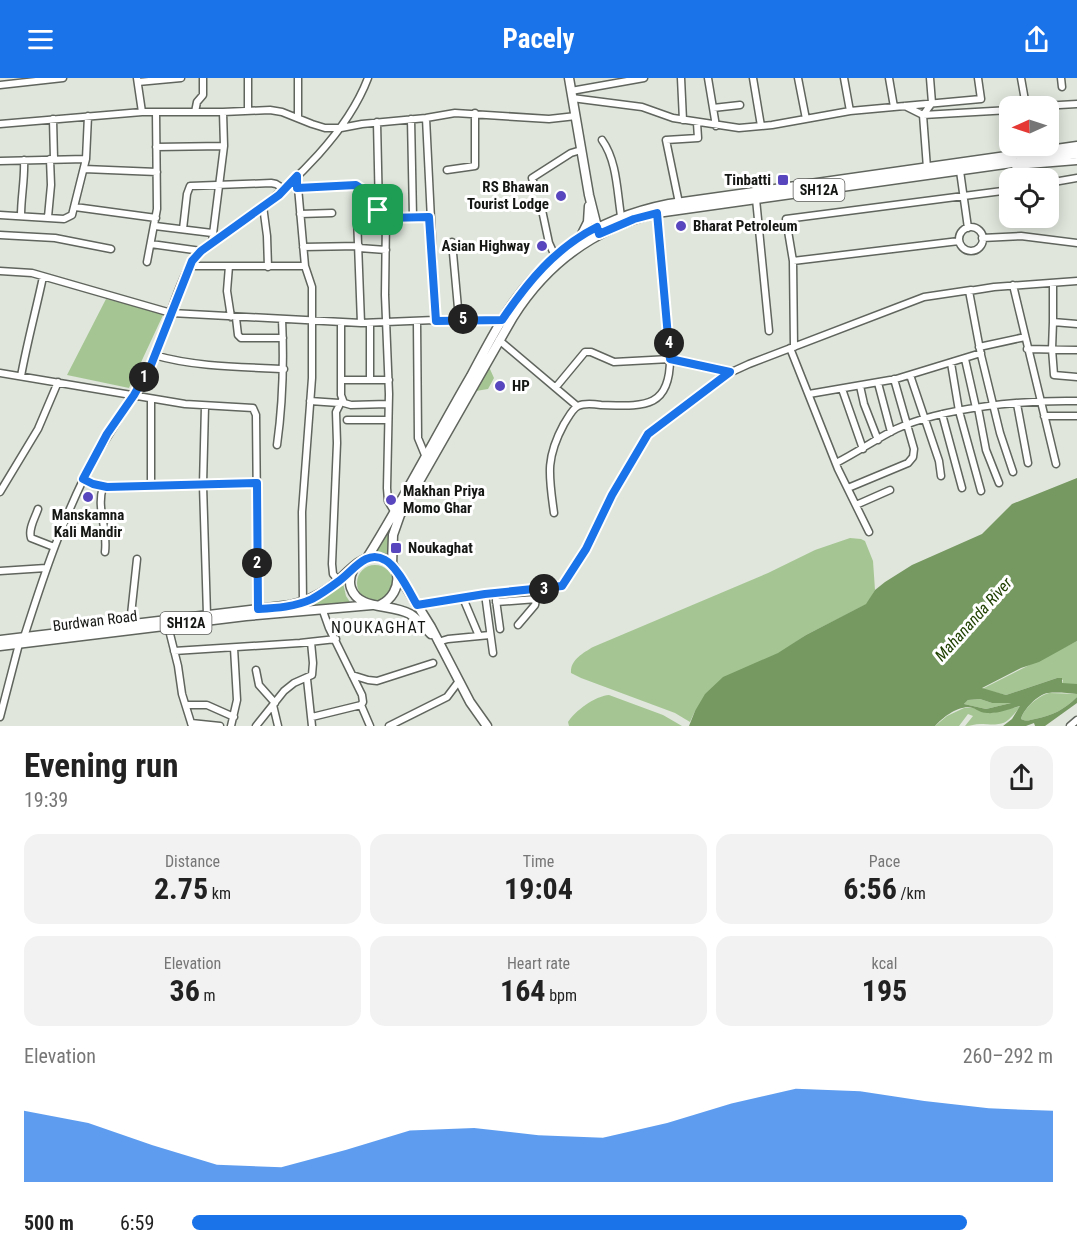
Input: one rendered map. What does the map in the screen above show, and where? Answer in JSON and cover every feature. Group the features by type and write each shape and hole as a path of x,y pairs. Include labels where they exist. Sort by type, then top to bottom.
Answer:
{"main road":[{"path":"569,78 595,232"},
{"name":"SH12A","path":"376,605 394,596 398,580 393,535 400,515 506,330 515,322 534,294 569,253 610,220 645,209 735,195 752,188 825,178 842,180 1077,146"},
{"name":"SH12A","path":"355,567 367,558 502,320 528,282 555,256 580,237 657,213 1077,154"},
{"path":"591,208 610,220"},
{"path":"580,237 588,222 591,208"},
{"path":"367,558 385,559 395,569 470,702 486,725"},
{"path":"355,567 350,583 357,598 364,603 409,614 437,641"},
{"name":"Burdwan Road","path":"0,640 21,641 168,626 276,611 320,594 355,567"},
{"name":"Burdwan Road","path":"0,646 130,624 258,609 323,611 376,605"}],"street":[{"path":"0,85 63,78"},
{"path":"142,112 138,80 182,78"},
{"path":"195,112 197,102 203,95 203,78"},
{"path":"248,78 248,111"},
{"path":"298,78 298,118"},
{"path":"0,717 21,641 54,547 83,479 107,434 151,365 189,266 201,251 263,206 297,176 341,128 368,78"},
{"path":"572,95 644,78"},
{"path":"681,78 683,120"},
{"path":"708,78 716,126"},
{"path":"753,78 761,126"},
{"path":"798,78 806,119"},
{"path":"844,78 850,111"},
{"path":"889,78 894,107"},
{"path":"927,168 923,115 932,103 930,78"},
{"path":"572,95 642,107 661,115 697,123 740,129 850,111 981,99 978,78"},
{"path":"1021,78 1024,96"},
{"path":"1060,78 1062,87"},
{"path":"1059,105 1077,104"},
{"path":"713,108 740,105"},
{"path":"904,106 923,115 999,111"},
{"path":"0,124 142,112 270,110 326,128 455,113 549,118 576,116"},
{"path":"147,262 156,218 156,112"},
{"path":"213,242 212,233 224,146 223,112"},
{"path":"447,170 475,166 475,113"},
{"path":"0,215 64,219 72,215 86,159 88,116"},
{"path":"426,118 430,162 429,217 436,321"},
{"path":"411,119 413,217"},
{"path":"48,217 53,120"},
{"path":"377,122 378,210 386,218 385,295 389,381 387,488 388,501 394,511"},
{"path":"679,203 666,140 698,138 697,123"},
{"path":"602,140 608,149 613,166 621,216"},
{"path":"156,147 224,146"},
{"path":"535,187 532,178 571,153 581,150"},
{"path":"0,161 86,159"},
{"path":"21,216 21,193 25,180 24,160"},
{"path":"981,168 1077,161"},
{"path":"84,168 157,172"},
{"path":"960,171 968,228"},
{"path":"297,176 305,266 312,287 310,401 302,503 303,602"},
{"path":"1059,181 1077,178"},
{"path":"183,229 188,189 193,185 271,183 284,189"},
{"path":"297,188 356,185 365,191 377,192"},
{"path":"869,532 836,464 792,347 793,261 786,219 999,191"},
{"path":"756,199 769,331"},
{"path":"263,206 267,236 267,267"},
{"path":"75,207 156,218"},
{"path":"542,210 549,243 555,256"},
{"path":"300,214 332,213"},
{"path":"554,513 549,463 556,442 577,406 584,404 635,406 651,403 658,399 669,380 670,359 657,213"},
{"path":"357,217 361,323"},
{"path":"386,218 429,217"},
{"path":"155,226 212,233"},
{"path":"968,228 977,230 982,238 980,247 971,251 965,250 959,241 961,233 968,228"},
{"path":"0,235 55,238 111,249"},
{"path":"982,238 1021,236 1077,243"},
{"path":"793,261 959,241"},
{"path":"452,242 459,319"},
{"path":"151,244 201,251"},
{"path":"303,247 359,247 386,250"},
{"path":"189,266 305,266"},
{"path":"229,266 227,291 238,335 241,338 283,338"},
{"path":"0,272 32,273 171,313 341,323 459,319 502,320"},
{"path":"21,376 28,336 33,324 43,277"},
{"path":"417,605 485,594 560,587 566,582 586,549 612,495 648,434 730,372 924,297 1013,285 1077,281"},
{"path":"1053,283 1054,375 1077,377"},
{"path":"1013,285 1056,464"},
{"path":"971,290 969,294 980,350 1002,440 1014,472"},
{"path":"277,445 284,369 282,319"},
{"path":"417,322 418,438 425,454"},
{"path":"1053,322 1077,324"},
{"path":"339,581 333,574 332,564 337,443 336,412 341,402 342,380 341,323"},
{"path":"370,323 370,380"},
{"path":"809,394 878,383 910,375 965,359 980,350 1025,337"},
{"path":"500,340 577,406"},
{"path":"1027,349 1077,350"},
{"path":"556,387 585,352 591,352 614,362 670,359 730,372"},
{"path":"154,355 206,364 284,369"},
{"path":"965,359 986,450 999,483"},
{"path":"951,363 959,411 981,491"},
{"path":"0,373 151,399 205,406 253,408 256,416 258,609"},
{"path":"910,375 939,461 941,476"},
{"path":"848,488 910,461 914,448 894,379"},
{"path":"342,380 389,381"},
{"path":"0,492 38,429 58,382"},
{"path":"878,383 891,432"},
{"path":"860,386 864,404 878,440"},
{"path":"842,389 863,449"},
{"path":"151,399 151,486"},
{"path":"310,401 341,402 347,405 388,404"},
{"path":"836,464 891,432 942,414 994,406 1077,401"},
{"path":"1017,404 1028,463"},
{"path":"205,406 203,485 207,615"},
{"path":"942,414 962,488"},
{"path":"1044,416 1077,416"},
{"path":"347,420 388,420"},
{"path":"83,479 103,487 257,483"},
{"path":"103,487 100,505 106,530 105,552"},
{"path":"856,505 890,490"},
{"path":"38,509 29,531 30,536 54,547"},
{"path":"130,624 136,559"},
{"path":"0,571 46,568"},
{"path":"518,625 533,608 538,589"},
{"path":"495,593 500,629"},
{"path":"485,594 493,653"},
{"path":"463,598 479,636"},
{"path":"496,602 537,599"},
{"path":"323,611 363,699 361,705 370,726"},
{"path":"168,626 181,690 191,725 220,726"},
{"path":"437,641 490,635"},
{"path":"174,651 336,639"},
{"path":"256,726 290,686 312,675 311,642"},
{"path":"231,726 237,700 234,648"},
{"path":"352,675 377,681 433,663"},
{"path":"256,670 259,686 274,704 278,726"},
{"path":"307,679 312,726"},
{"path":"389,726 447,697 459,681"},
{"path":"186,705 207,705 234,717"},
{"path":"312,717 361,705"},
{"path":"1070,726 1077,720"}],"shaded area":[{"path":"106,299 164,313 129,388 67,375"},
{"path":"489,367 494,378 488,389 476,391"},
{"path":"391,526 388,554 375,552"},
{"path":"850,538 865,541 873,561 875,590 867,604 806,635 695,711 690,722 675,713 571,673 575,661 581,654 593,647 768,573 815,550"},
{"path":"375,565 388,570 393,583 388,596 375,601 362,596 357,583 362,570"},
{"path":"343,583 346,596 352,605 301,608 319,600"},
{"path":"1077,641 1077,684 1062,684 1063,680 1057,678 1006,695 982,689"},
{"path":"1049,693 1077,694 1077,697 1053,714 1028,720 1021,719 1032,703"},
{"path":"609,695 663,715 682,726 569,726 568,722 580,709 598,698"},
{"path":"980,699 992,703 1011,703 986,709 964,704 968,700"},
{"path":"1021,706 1007,721 999,724 965,726 973,716 968,714 959,726 935,726 947,716 964,708 974,708 991,713"}],"water":[{"name":"Mahananda River","path":"1077,478 1077,641 1039,662 1021,668 982,688 1006,695 1057,678 1062,678 1062,683 1077,684 1077,694 1044,694 1036,699 1022,715 1021,719 1028,720 1053,714 1077,697 1077,703 1045,726 1035,726 1034,723 1026,726 1003,726 1012,719 1020,706 991,713 968,707 963,708 947,715 935,726 689,726 705,694 723,677 778,653 806,635 866,604 875,590 912,565 982,534 1012,504","holes":["980,699 992,703 1011,703 986,709 964,704 968,700"]}],"place":[{"name":"Tinbatti","path":"783,180"},
{"name":"RS Bhawan Tourist Lodge","path":"561,196"},
{"name":"Bharat Petroleum","path":"681,226"},
{"name":"Asian Highway","path":"542,246"},
{"name":"HP","path":"500,386"},
{"name":"Manskamna Kali Mandir","path":"88,497"},
{"name":"Makhan Priya Momo Ghar","path":"391,500"},
{"name":"Noukaghat","path":"396,548"}],"district":[{"name":"NOUKAGHAT","path":"379,627"}],"route":[{"path":"297,176 297,188 356,185 365,191 377,192 378,210 386,218 429,217 436,321 502,320 536,273 578,238 597,227 599,234 634,219 657,213 670,359 730,372 648,434 639,453 612,495 586,549 562,586 485,594 417,605 392,565 385,559 376,557 360,561 330,588 311,599 291,605 258,609 257,483 107,487 83,479 107,434 151,365 189,266 201,251 279,195 297,176"}]}
